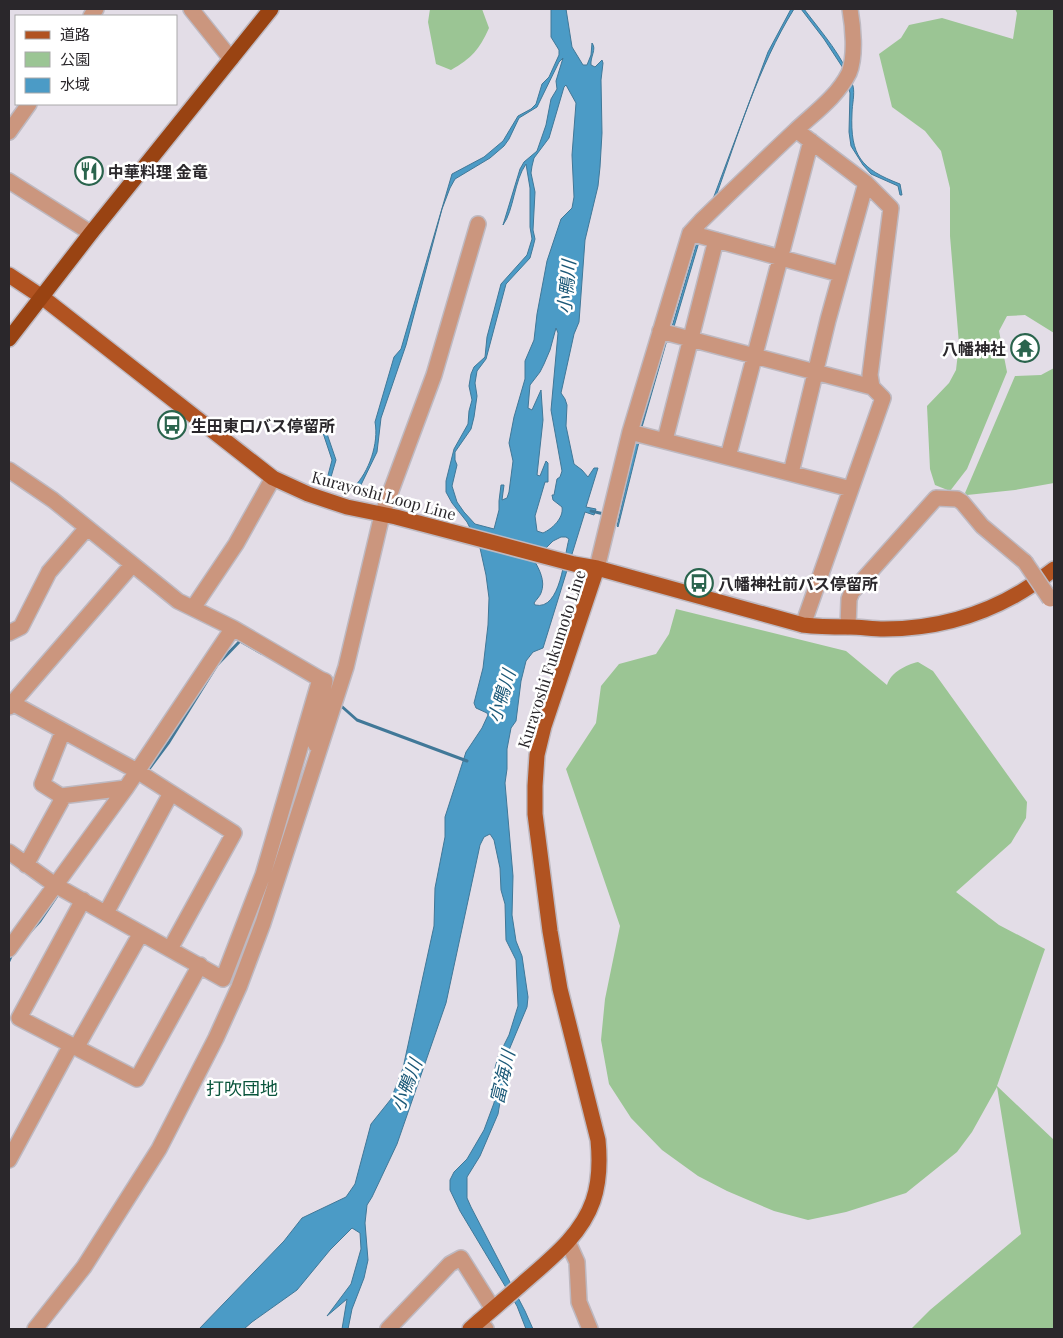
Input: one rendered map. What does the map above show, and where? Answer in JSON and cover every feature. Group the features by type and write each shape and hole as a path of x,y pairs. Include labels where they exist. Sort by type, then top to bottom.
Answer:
{"highway":[{"path":"9,339 270,9"}],"main road":[{"name":"Kurayoshi Loop Line","path":"9,275 42,297 273,478 308,494 347,507 574,564 597,568"},
{"name":"Kurayoshi Fukumoto Line","path":"478,1327 495,1307 568,1242 584,1221 593,1201 598,1180 600,1160 594,1120 560,989 550,931 535,814 537,755 544,726 597,568 803,625 825,628 885,629 942,623 980,613 1032,586 1054,569"}],"street":[{"path":"190,9 231,59"},
{"path":"597,568 630,432 690,233 796,130 836,94 849,72 852,60 853,25 850,9"},
{"path":"9,132 28,105"},
{"path":"796,130 866,183 891,208 870,375 872,387 882,398 803,625"},
{"path":"728,457 811,141"},
{"path":"9,181 91,233"},
{"path":"791,473 840,274 866,183"},
{"path":"35,1329 84,1267 159,1149 216,1038 239,986 263,923 346,667 389,516 434,375 478,224"},
{"path":"690,233 840,274"},
{"path":"665,440 716,240"},
{"path":"660,331 872,387"},
{"path":"630,432 850,489"},
{"path":"9,470 53,500 178,601 233,628 325,681 313,738 319,751"},
{"path":"193,608 236,544 273,478"},
{"path":"848,627 849,599 852,592 936,498 957,499 962,502 982,526 1025,562 1052,600"},
{"path":"9,633 21,627 49,572 87,528"},
{"path":"132,565 11,705 137,771 234,832 170,949"},
{"path":"9,949 126,788 233,628"},
{"path":"9,852 55,885 224,979 263,875 320,679"},
{"path":"63,731 42,784 61,796 126,788"},
{"path":"106,913 172,793"},
{"path":"26,865 64,796"},
{"path":"83,900 19,1018 137,1079 200,965"},
{"path":"9,1160 74,1046 142,933"},
{"path":"568,1242 577,1262 579,1302 590,1329"},
{"path":"388,1329 450,1264 461,1258 495,1307"}],"green space":[{"path":"430,9 482,9 489,28 474,53 451,70 436,64 428,22"},
{"path":"1015,9 1054,9 1054,333 1025,315 1007,316 999,331 1007,372 967,469 950,491 935,485 930,469 927,406 949,383 956,370 959,344 950,236 950,188 941,151 925,131 892,107 879,54 901,38 909,25 942,18 1013,39 1017,13"},
{"path":"1054,368 1054,483 1015,490 967,495 965,493 1015,376 1041,375"},
{"path":"676,609 846,651 887,685 892,676 899,670 918,662 933,671 1027,802 1026,818 1011,843 956,892 999,925 1045,949 997,1086 1054,1140 1054,1329 911,1329 930,1310 1021,1234 997,1087 972,1132 957,1152 906,1193 846,1212 808,1220 774,1211 698,1176 662,1150 631,1118 609,1084 601,1040 605,999 620,926 566,769 596,723 601,686 619,664 656,654 669,634"}],"water":[{"path":"551,9 566,9 572,47 583,65 587,65 591,55 592,43 594,48 591,65 595,67 602,60 603,63 601,80 602,133 598,186 585,240 579,322 574,334 561,393 567,405 566,426 574,464 588,477 594,468 598,468 586,507 596,509 594,515 585,512 543,648 533,652 526,661 521,681 516,721 511,728 507,749 505,783 513,876 512,915 516,941 522,956 528,997 527,1007 509,1050 498,1114 480,1156 467,1177 467,1198 533,1329 526,1329 517,1306 460,1211 450,1190 450,1180 454,1172 467,1159 484,1130 494,1103 496,1090 495,1068 498,1057 509,1035 518,1006 516,960 506,940 505,904 501,890 500,868 494,840 490,834 484,837 480,845 446,1003 397,1144 367,1205 365,1223 368,1260 364,1278 352,1309 348,1329 342,1329 347,1299 327,1316 351,1284 361,1249 360,1233 352,1228 330,1250 297,1290 244,1329 199,1329 284,1241 302,1218 346,1197 355,1184 371,1124 391,1099 403,1068 434,926 435,888 445,837 445,817 466,752 488,715 476,708 474,703 483,668 488,625 489,598 486,575 480,548 467,522 446,492 446,481 454,449 468,424 472,400 469,386 471,374 474,367 485,357 487,337 501,284 527,255 532,239 530,227 530,188 526,164 519,179 510,212 503,225 520,169 524,162 537,151 546,125 551,99 557,89 556,81 563,58 559,62 537,107 519,118 504,146 490,158 455,179 450,188 442,209 406,345 381,418 377,452 358,491 327,479 332,460 320,424 315,419 316,417 323,422 336,460 331,477 354,487 372,457 376,439 375,422 394,357 401,349 452,174 484,157 503,141 518,116 536,104 542,84 549,77 559,55 559,50 551,37","holes":["566,85 576,103 572,155 574,197 572,208 561,219 547,261 534,340 525,361 525,379 509,443 513,461 509,492 507,498 502,500 504,485 501,485 499,510 494,529 475,524 457,502 452,486 457,465 455,452 471,429 477,396 475,383 477,371 486,359 506,284 530,258 535,239 533,230 535,192 531,173 532,166 534,158 549,138","556,328 558,333 551,410 562,471 557,479 554,495 552,495 553,500 562,507 562,511 557,523 543,533 537,531 535,516 545,482 548,482 548,463 546,461 540,476 537,475 543,420 541,390 532,410 528,408 530,385 540,372 550,350","561,537 569,539 560,581 551,600 544,605 535,605 534,603 540,594 543,584 534,560 553,541"]},
{"path":"791,9 794,9 781,31 759,78 715,199 713,199 768,52"},
{"path":"801,9 804,9 832,46 849,75 854,89 852,128 856,150 867,166 876,173 900,184 902,195 900,195 898,186 871,174 851,146 849,132 850,93 843,68"},
{"path":"697,242 699,242 673,330 671,330"},
{"path":"665,340 667,340 641,427"},
{"path":"636,442 639,442 618,527 617,526"}],"waterway":[{"path":"591,511 604,514"},
{"path":"146,773 169,742 217,665 240,641 261,653"},
{"path":"339,704 357,720 467,761"},
{"path":"30,932 59,893"},
{"path":"9,961 13,952"}],"place":[{"name":"中華料理 金竜","path":"89,171"},
{"name":"八幡神社","path":"1025,348"},
{"name":"生田東口バス停留所","path":"172,425"},
{"name":"八幡神社前バス停留所","path":"699,583"}],"district":[{"name":"打吹団地","path":"242,1088"}],"water label":[{"name":"小鴨川","path":"566,287"},
{"name":"小鴨川","path":"501,696"},
{"name":"富海川","path":"502,1077"},
{"name":"小鴨川","path":"406,1085"}]}
